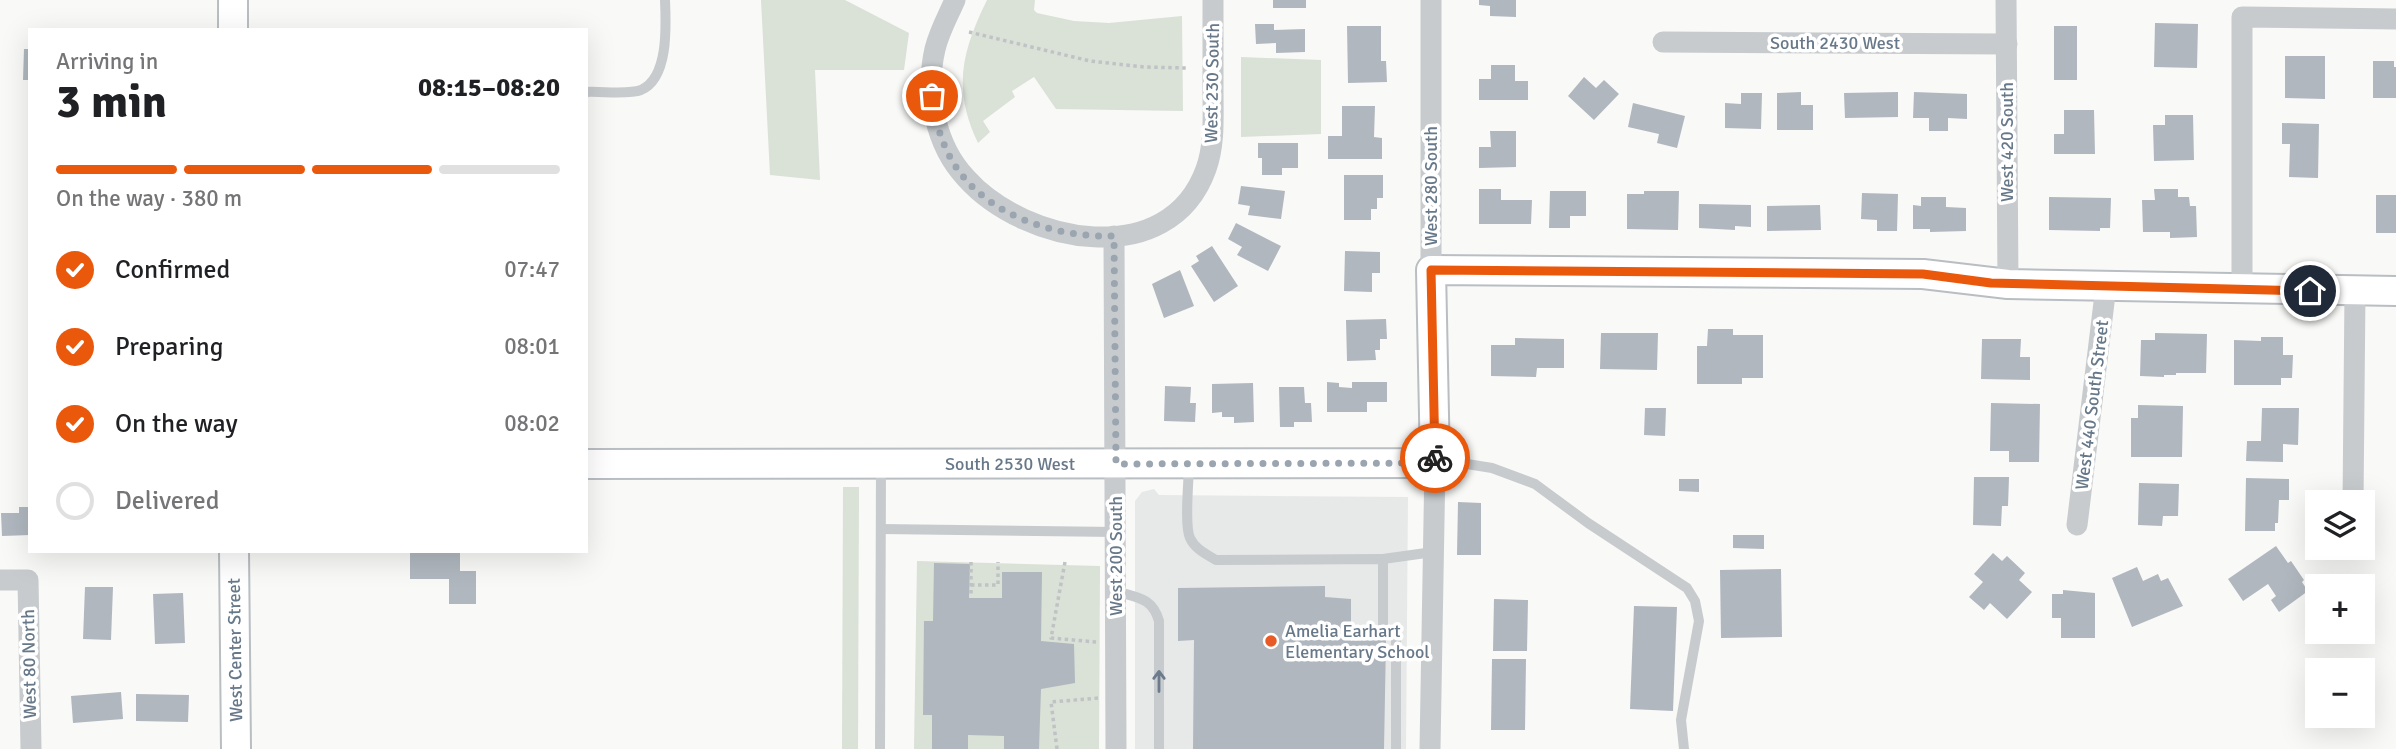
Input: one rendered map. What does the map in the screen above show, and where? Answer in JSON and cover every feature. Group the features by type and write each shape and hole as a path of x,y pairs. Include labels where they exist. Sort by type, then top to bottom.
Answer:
{"street":[{"path":"233,0 233,28"},
{"name":"West 230 South","path":"955,0 935,50 932,79 937,127 949,155 977,190 1017,216 1063,233 1088,237 1131,234 1166,222 1197,188 1206,169 1212,139 1213,0"},
{"name":"West 280 South","path":"1430,749 1435,463 1431,270 1431,0"},
{"name":"West 420 South","path":"2006,0 2008,284"},
{"path":"2242,289 2242,8 2396,19"},
{"name":"South 2430 West","path":"1663,42 2007,44"},
{"name":"West 200 South","path":"1114,236 1116,749"},
{"path":"1431,270 1923,274 2008,284 2396,291"},
{"name":"West 440 South Street","path":"2077,525 2106,286"},
{"path":"2353,490 2355,292"},
{"name":"South 2530 West","path":"588,464 1435,463"},
{"name":"West Center Street","path":"234,553 236,749"},
{"name":"West 80 North","path":"0,580 28,580 31,749"}],"lane":[{"path":"588,92 631,92 642,90 652,81 658,72 664,50 665,0"},
{"path":"1435,463 1492,468 1535,484 1588,523 1687,588 1695,601 1699,621 1681,720 1684,749"},
{"path":"880,749 881,464"},
{"path":"1189,464 1190,538 1201,552 1216,560 1383,559 1433,552"},
{"path":"881,529 1116,532"},
{"path":"1383,559 1383,628 1396,636 1396,749"},
{"path":"1116,591 1147,601 1155,609 1159,621 1160,749"}],"path":[{"path":"969,32 1090,61 1186,68"},
{"path":"971,562 971,597"},
{"path":"971,585 998,585 998,562"},
{"path":"1065,562 1051,638 1101,643"},
{"path":"1057,749 1051,702 1101,698"}],"shaded area":[{"path":"761,0 845,0 909,33 904,70 815,70 820,180 770,175"},
{"path":"987,0 1035,0 1034,10 1037,13 1074,21 1109,23 1182,16 1183,111 1056,109 1034,77 1012,91 1015,97 983,121 990,132 978,143 965,105 963,70 971,36"},
{"path":"1241,57 1321,60 1321,134 1241,137"},
{"path":"843,487 859,487 858,749 842,749"},
{"name":"Amelia Earhart Elementary School","path":"1154,489 1159,495 1408,497 1406,749 1135,749 1135,501 1142,492"},
{"path":"917,561 1100,566 1099,749 914,749"}],"building":[{"path":"1273,0 1306,0 1306,8 1273,8"},
{"path":"1479,0 1516,0 1516,17 1490,16 1490,6 1479,5"},
{"path":"2155,23 2198,24 2197,68 2154,67"},
{"path":"1255,24 1274,24 1274,30 1305,29 1305,52 1276,53 1276,43 1256,44"},
{"path":"1347,26 1381,26 1381,61 1386,61 1387,82 1348,83"},
{"path":"2054,26 2077,26 2077,80 2054,80"},
{"path":"24,49 28,49 28,80 23,80"},
{"path":"2285,56 2325,56 2325,99 2285,98"},
{"path":"2373,61 2394,61 2396,98 2373,98"},
{"path":"1491,65 1515,65 1515,81 1528,81 1528,100 1479,100 1479,79 1491,79"},
{"path":"1584,77 1596,88 1604,80 1619,94 1594,120 1568,96"},
{"path":"1801,92 1801,105 1813,105 1813,130 1777,130 1777,93"},
{"path":"1898,92 1898,117 1845,118 1844,93"},
{"path":"1914,92 1967,94 1967,119 1948,118 1948,131 1929,131 1929,118 1913,118"},
{"path":"1741,93 1762,93 1761,129 1725,128 1725,103 1741,104"},
{"path":"1633,103 1685,116 1677,148 1657,143 1659,134 1628,127"},
{"path":"1342,106 1375,106 1374,137 1382,138 1382,159 1328,159 1328,136 1342,136"},
{"path":"2064,110 2094,110 2095,154 2054,154 2054,134 2064,134"},
{"path":"2165,115 2193,115 2194,160 2154,161 2153,125 2165,125"},
{"path":"2282,123 2319,124 2318,178 2289,177 2290,144 2282,144"},
{"path":"1490,131 1516,131 1516,167 1479,168 1479,147 1491,147"},
{"path":"1258,143 1298,143 1298,168 1282,168 1282,175 1262,175 1262,158 1258,158"},
{"path":"1344,175 1383,175 1383,198 1377,198 1377,209 1371,209 1371,220 1344,220"},
{"path":"1241,186 1285,191 1281,219 1248,215 1250,206 1238,204"},
{"path":"1479,189 1501,189 1501,200 1532,200 1531,224 1479,224"},
{"path":"2154,189 2178,189 2178,197 2189,197 2190,206 2196,206 2197,237 2170,238 2170,232 2143,232 2142,200 2155,200"},
{"path":"1550,191 1586,191 1586,216 1570,216 1570,228 1549,228"},
{"path":"1644,191 1679,191 1678,230 1627,229 1627,194 1644,194"},
{"path":"1862,193 1898,194 1897,231 1877,231 1877,220 1861,219"},
{"path":"2376,195 2396,195 2396,233 2376,233"},
{"path":"1921,197 1946,197 1946,207 1966,208 1966,231 1930,232 1930,229 1913,229 1913,205 1921,206"},
{"path":"2049,197 2111,198 2110,228 2100,228 2100,231 2049,230"},
{"path":"1699,204 1751,205 1751,227 1735,226 1735,230 1699,228"},
{"path":"1820,205 1821,230 1767,231 1767,206"},
{"path":"1236,223 1281,246 1268,271 1237,255 1242,247 1228,239"},
{"path":"1212,246 1238,286 1214,302 1191,266 1199,261 1196,256"},
{"path":"1345,251 1380,252 1380,273 1372,273 1372,292 1344,291"},
{"path":"1180,270 1194,306 1164,318 1152,284"},
{"path":"1386,319 1387,339 1380,339 1380,350 1375,350 1376,360 1347,361 1346,320"},
{"path":"1708,329 1733,329 1733,335 1763,335 1763,378 1742,378 1742,384 1697,384 1697,346 1707,346"},
{"path":"1601,333 1658,333 1657,370 1600,369"},
{"path":"2155,333 2207,334 2206,373 2140,376 2141,340 2155,340"},
{"path":"2261,337 2283,337 2283,355 2293,355 2292,378 2281,378 2281,385 2234,385 2234,340 2261,341"},
{"path":"1515,338 1564,339 1564,368 1537,368 1536,377 1491,376 1491,345 1515,345"},
{"path":"1982,339 2021,339 2020,357 2030,357 2030,380 1981,379"},
{"path":"1327,382 1352,388 1352,382 1387,382 1387,402 1367,402 1367,412 1327,412"},
{"path":"1253,383 1254,422 1234,423 1234,417 1222,417 1222,412 1212,413 1212,384"},
{"path":"1165,386 1191,387 1190,403 1196,403 1195,422 1164,421"},
{"path":"1279,387 1304,387 1305,403 1311,403 1312,422 1294,422 1294,427 1280,427"},
{"path":"1991,403 2040,404 2039,462 2009,462 2009,451 1990,451"},
{"path":"2138,405 2183,406 2182,457 2131,457 2131,418 2138,418"},
{"path":"1645,408 1666,408 1665,436 1644,435"},
{"path":"2262,408 2299,408 2298,445 2283,444 2283,462 2246,461 2247,441 2261,441"},
{"path":"1974,477 2009,477 2008,506 2002,506 2001,526 1973,525"},
{"path":"2246,478 2289,479 2289,500 2279,500 2275,531 2245,531"},
{"path":"1679,479 1699,479 1699,492 1679,491"},
{"path":"2139,483 2179,484 2178,516 2163,516 2162,526 2138,525"},
{"path":"1458,502 1481,503 1481,555 1457,555"},
{"path":"19,507 28,507 28,535 2,536 1,513 19,513"},
{"path":"1733,535 1764,535 1764,549 1733,548"},
{"path":"2276,546 2304,580 2302,582 2305,593 2279,612 2271,600 2276,596 2268,584 2243,601 2228,579"},
{"path":"410,553 460,553 460,571 476,571 476,604 449,604 449,579 410,579"},
{"path":"1993,553 2002,561 2007,556 2025,573 2019,580 2032,592 2007,619 1990,603 1984,610 1969,597 1983,582 1974,574"},
{"path":"934,563 970,564 969,598 1002,598 1002,572 1042,572 1041,641 1074,644 1075,683 1041,689 1039,749 1004,749 1004,736 968,735 968,749 932,749 932,715 923,715 924,621 933,621"},
{"path":"2137,567 2143,581 2158,574 2161,581 2168,578 2183,606 2132,627 2112,578"},
{"path":"1781,569 1782,637 1721,638 1720,570"},
{"name":"Amelia Earhart Elementary School","path":"1325,586 1325,597 1351,599 1351,641 1386,640 1384,749 1193,749 1194,640 1178,641 1178,588"},
{"path":"85,587 113,587 111,640 83,639"},
{"path":"2063,590 2095,593 2095,638 2061,638 2061,618 2052,618 2052,594 2063,594"},
{"path":"183,593 185,643 155,644 153,594"},
{"path":"1494,599 1528,600 1527,651 1493,651"},
{"path":"1634,606 1677,607 1673,711 1630,709"},
{"path":"1492,659 1526,659 1525,730 1491,730"},
{"path":"121,692 123,719 73,723 71,696"},
{"path":"136,694 189,695 188,722 136,721"}],"way so far":[{"path":"932,96 937,127 949,155 977,190 1007,211 1044,227 1088,237 1114,236 1116,464 1435,463 1435,458"}],"place":[{"name":"Amelia Earhart Elementary School","path":"1271,641"}],"route":[{"path":"1435,458 1431,270 1923,274 1991,283 2310,291"}]}
